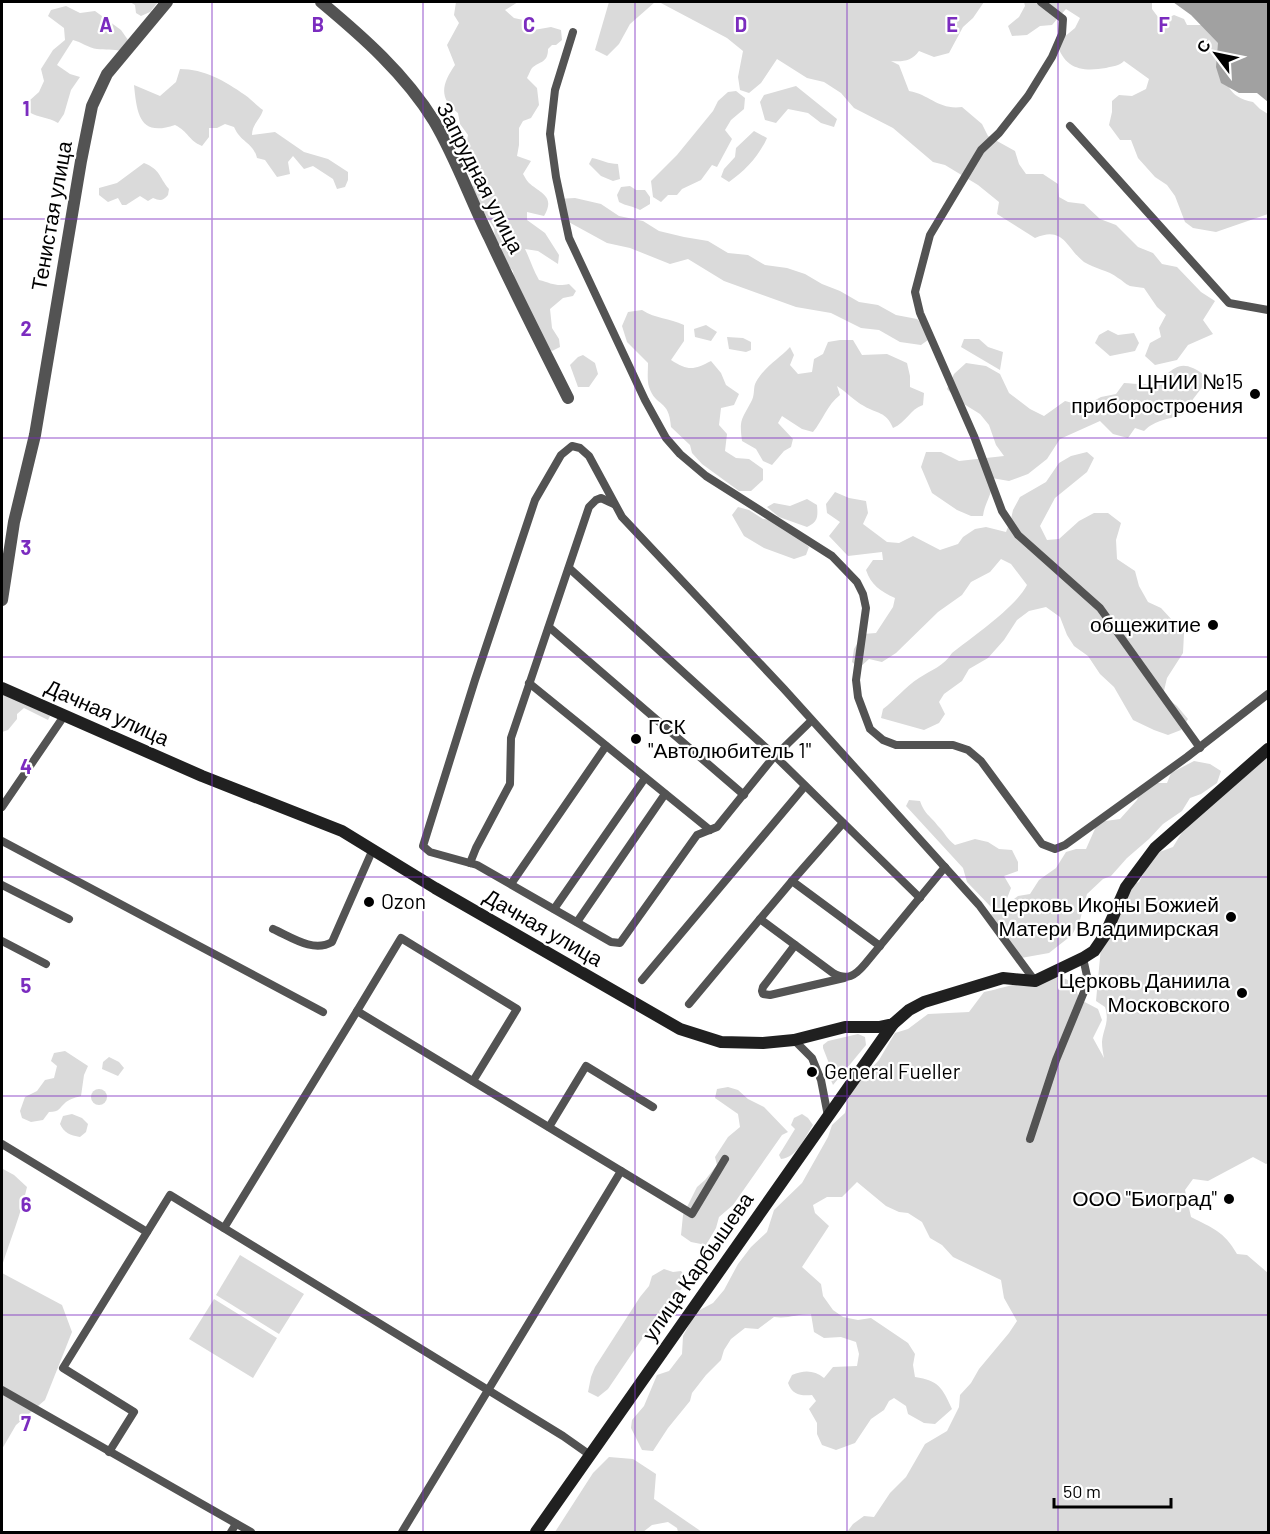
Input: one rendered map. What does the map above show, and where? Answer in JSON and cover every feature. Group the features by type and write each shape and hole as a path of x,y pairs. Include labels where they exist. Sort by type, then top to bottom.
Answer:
{"street":[{"name":"Тенистая улица","path":"2,600 14,522 35,435 92,106 107,74 167,2"},
{"name":"Запрудная улица","path":"321,2 392,67 433,120 568,398"},
{"name":"Дачная улица","path":"2,688 202,776 342,831 435,888 680,1029 721,1042 763,1043 794,1040 845,1027 879,1027 893,1024"},
{"path":"893,1024 909,1010 924,1002 1003,978 1035,981 1094,951 1105,935 1126,887 1155,848 1269,749"},
{"name":"улица Карбышева","path":"536,1533 893,1024"}],"lane":[{"path":"1041,2 1063,19 1062,34 1052,57 1028,96 999,133 981,150 930,235 915,292 920,313 974,436 1002,511 1018,535 1100,608 1200,748"},
{"path":"573,32 555,90 550,134 556,177 569,238 645,400 666,438 680,454 706,476 832,556 857,582 863,594 866,609 856,680 864,715 870,729 883,740 896,745 953,745 968,750 981,761 1042,844 1055,849 1065,845 1200,748 1269,694"},
{"path":"1070,126 1229,303 1269,310"},
{"path":"812,720 775,756 717,827 697,835 620,943 611,942 470,863 430,852 423,846 423,840 535,500 561,454 572,446 580,448 589,456 622,517 812,720 979,905 1035,981"},
{"path":"470,863 510,784 511,738 589,507 601,498 614,505"},
{"path":"569,568 775,756 920,898"},
{"path":"549,627 744,795"},
{"path":"529,683 710,830"},
{"path":"2,807 64,716"},
{"path":"511,884 606,746"},
{"path":"554,909 645,778"},
{"path":"642,980 805,786"},
{"path":"577,922 665,794"},
{"path":"689,1004 843,823"},
{"path":"2,841 323,1012"},
{"path":"273,929 318,947 332,942 373,849"},
{"path":"795,945 763,987 763,994 770,995 850,977 858,972 945,867"},
{"path":"792,881 880,946"},
{"path":"2,885 69,919"},
{"path":"760,919 833,973 841,978 850,977"},
{"path":"224,1228 401,938 517,1009 473,1081"},
{"path":"2,941 46,964"},
{"path":"1030,1139 1056,1060 1086,987 1087,976 1083,958"},
{"path":"357,1011 692,1214 725,1159"},
{"path":"794,1040 812,1058 821,1080 828,1116"},
{"path":"549,1127 586,1066 653,1107"},
{"path":"2,1144 147,1232"},
{"path":"402,1533 621,1171"},
{"path":"110,1452 134,1412 63,1368 170,1195 563,1436 590,1455"},
{"path":"2,1390 110,1452 234,1528 251,1533"}],"shaded area":[{"path":"130,2 158,2 150,12 141,16 136,13 135,5"},
{"path":"456,2 518,2 505,10 514,18 528,21 534,30 551,27 561,30 562,40 548,49 545,59 532,68 527,78 537,88 539,105 531,118 523,121 519,128 517,156 531,161 523,174 529,183 545,196 548,204 544,216 527,212 527,220 545,233 559,255 558,264 538,251 525,249 533,268 539,280 557,285 569,284 576,291 573,296 563,298 550,309 552,328 559,339 560,347 552,351 547,347 515,285 513,271 506,263 495,237 494,228 472,195 473,180 466,171 463,159 468,135 460,124 458,113 447,102 444,90 447,78 455,65 447,45 459,23 454,15"},
{"path":"609,2 655,2 630,24 619,44 607,56 595,50"},
{"path":"659,2 984,2 973,18 963,27 949,53 934,57 919,51 907,60 891,61 899,65 909,91 940,104 962,107 982,124 988,136 1015,151 1019,164 1026,174 1043,174 1058,184 1059,197 1068,202 1084,204 1100,219 1116,225 1138,247 1153,253 1162,264 1177,267 1201,292 1215,301 1203,320 1213,334 1188,345 1177,360 1155,365 1145,356 1150,343 1161,337 1159,328 1166,315 1157,307 1144,288 1130,286 1110,273 1084,262 1059,236 1052,234 1035,238 997,214 999,202 978,185 945,165 933,162 893,128 854,108 841,93 824,82 807,78 777,59 761,83 749,93 740,90 738,77 743,51 727,38"},
{"path":"1024,2 1152,2 1152,9 1161,21 1174,15 1184,19 1187,25 1203,25 1225,46 1225,74 1230,88 1242,99 1253,102 1268,114 1268,214 1216,232 1193,228 1185,222 1175,196 1167,185 1155,177 1138,158 1131,140 1120,140 1109,125 1112,101 1119,95 1132,96 1146,89 1149,79 1124,61 1116,66 1097,69 1082,69 1069,63 1060,52 1057,43 1075,28 1080,18 1066,9 1052,25 1040,26 1027,35 1012,36 1008,26 1019,17 1025,6"},
{"path":"1173,2 1268,2 1268,102 1257,93 1239,93 1221,83 1216,67 1218,43 1191,15"},
{"path":"66,6 80,13 95,11 121,30 128,40 122,51 94,48 73,40 57,65 70,74 80,77 71,90 64,114 58,123 29,112 29,101 39,92 44,81 41,69 53,50 65,40 64,28 48,16 51,10"},
{"path":"180,69 197,71 214,77 245,95 263,110 253,128 252,135 275,132 304,152 328,159 348,172 345,187 337,189 333,179 313,166 304,169 293,156 288,162 290,174 277,177 265,160 257,158 253,149 234,127 225,124 217,128 209,128 209,137 202,146 175,125 163,128 147,126 139,114 134,85 160,96 176,82"},
{"path":"796,86 837,119 834,127 821,123 808,113 788,109 776,123 765,120 760,102 764,95"},
{"path":"736,91 745,98 744,109 731,120 725,130 732,139 717,167 712,165 701,180 682,189 677,195 668,195 661,202 653,197 651,181 677,155 713,111 718,101 728,92"},
{"path":"754,131 767,138 751,163 729,182 721,177 724,169 735,157 736,148"},
{"path":"592,158 618,164 620,179 613,181 601,176 589,164"},
{"path":"144,163 156,171 169,189 165,198 160,200 153,198 148,201 140,196 122,205 118,198 108,202 99,195 99,188 117,183"},
{"path":"630,186 636,190 645,190 650,197 650,204 640,210 619,202 617,195 621,187"},
{"path":"575,198 601,204 619,216 643,221 659,231 708,241 728,253 748,255 765,265 787,268 805,274 859,302 878,305 896,315 917,319 928,330 928,340 921,345 900,342 879,330 861,328 831,313 796,307 724,281 688,259 670,264 630,248 607,243 565,220 559,210 557,199"},
{"path":"642,310 684,325 684,341 671,360 687,368 711,361 721,373 726,385 739,394 734,405 721,408 719,425 727,434 725,451 736,458 749,459 763,469 763,480 751,491 739,491 702,464 692,453 690,445 671,427 668,411 655,398 649,387 648,363 627,342 622,326 628,312"},
{"path":"706,325 717,332 711,341 695,337 694,329"},
{"path":"1108,330 1118,335 1134,333 1139,343 1135,351 1110,356 1095,343 1099,335"},
{"path":"727,337 743,338 751,342 751,350 746,352 729,349"},
{"path":"964,339 979,339 988,347 1003,352 1000,370 961,347"},
{"path":"853,340 862,355 887,354 907,363 910,387 924,393 923,405 893,428 884,416 860,404 837,386 840,395 813,432 802,429 782,416 778,423 793,439 791,447 784,451 772,465 763,461 756,449 742,441 741,428 742,419 752,400 759,377 790,347 794,355 790,365 798,374 812,372 814,359 823,354 828,342"},
{"path":"583,355 595,363 598,374 589,387 578,387 570,365"},
{"path":"966,363 986,366 1000,374 1009,393 1030,409 1044,416 1065,401 1084,406 1101,397 1116,394 1124,383 1148,384 1180,366 1196,369 1207,377 1184,414 1158,422 1144,431 1135,428 1128,438 1113,434 1100,421 1060,439 1047,459 1028,474 1009,481 986,477 992,485 983,516 971,516 957,510 932,493 921,467 926,452 941,452 959,461 1004,456 996,445 989,425 980,414 959,401 947,389 954,374"},
{"path":"1087,452 1094,458 1087,472 1055,498 1040,526 1047,540 1059,539 1079,521 1094,513 1108,513 1121,523 1116,540 1117,559 1135,571 1139,586 1148,602 1161,608 1184,633 1183,653 1167,678 1163,695 1188,719 1181,730 1168,735 1133,720 1114,687 1100,674 1088,656 1074,646 1060,617 1046,607 1029,611 1017,620 988,658 969,669 962,681 944,694 939,702 945,714 939,723 924,730 881,718 883,709 919,678 941,665 952,653 1004,612 1027,585 1011,564 1001,559 990,572 971,582 962,595 938,612 896,653 882,662 869,659 859,668 852,662 854,649 863,634 876,633 893,607 895,598 877,587 866,570 873,560 883,560 882,552 848,556 829,536 840,522 827,513 826,504 835,492 849,498 866,501 868,513 863,524 887,542 899,543 913,536 940,550 958,544 963,537 975,529 986,527 1006,532 1020,497 1046,482 1059,463 1071,456"},
{"path":"807,499 817,505 817,513 815,521 807,527 779,517 767,507 774,503 790,506"},
{"path":"738,507 749,510 763,519 777,520 809,547 806,555 794,559 764,548 744,536 732,515"},
{"path":"2,692 45,712 50,716 48,720 24,708 17,714 17,719 8,730 2,732"},
{"path":"1268,757 1268,1163 1253,1157 1208,1181 1193,1179 1185,1190 1191,1217 1217,1231 1237,1254 1247,1255 1268,1273 1268,1532 847,1532 864,1516 874,1517 890,1493 906,1477 925,1444 947,1431 959,1407 960,1395 1017,1321 1004,1298 1001,1280 953,1257 942,1245 930,1238 922,1222 908,1213 886,1206 857,1182 842,1197 827,1197 813,1205 815,1213 829,1226 802,1267 821,1284 823,1296 833,1310 843,1317 858,1320 871,1318 908,1343 915,1354 913,1365 915,1377 939,1386 952,1409 935,1424 924,1423 908,1414 906,1406 894,1398 889,1401 884,1410 871,1419 855,1443 836,1450 822,1445 817,1434 817,1423 809,1409 816,1401 812,1395 801,1395 794,1392 788,1383 792,1375 801,1372 813,1372 824,1378 833,1367 857,1366 859,1354 856,1342 841,1337 824,1338 814,1332 811,1314 774,1317 758,1329 745,1328 731,1339 721,1360 692,1393 690,1401 653,1451 642,1450 631,1428 632,1420 644,1406 657,1375 669,1371 682,1354 683,1336 696,1312 713,1303 724,1290 738,1264 767,1232 774,1210 802,1183 828,1137 832,1125 845,1113 848,1099 857,1084 879,1060 895,1033 908,1029 928,1014 969,1012 984,992 1035,980 1064,978 1075,985 1079,999 1098,1009 1102,1020 1093,1038 1104,1058 1102,1042 1107,1021 1106,1012 1105,1007 1096,1001 1102,936 1126,887 1139,882 1154,854 1173,847 1190,819 1254,765"},
{"path":"1194,761 1210,764 1221,771 1217,783 1201,794 1190,798 1182,811 1163,824 1111,876 1103,879 1087,894 1080,920 1072,935 1049,953 1021,958 991,916 992,908 967,882 963,868 906,806 909,800 920,801 926,812 955,845 975,839 988,842 999,849 1012,850 1018,862 1018,871 1004,876 1011,888 1006,901 1010,902 1018,896 1030,894 1039,880 1056,868 1066,852 1086,849 1098,822 1120,819 1137,800 1141,789 1155,783 1167,783 1171,773"},
{"path":"858,1034 865,1037 866,1045 833,1085 830,1078 832,1071 823,1045 828,1041"},
{"path":"65,1051 88,1066 84,1075 81,1096 49,1112 43,1120 31,1122 22,1118 20,1111 25,1097 37,1091 45,1080 54,1078 57,1066 51,1061 54,1053"},
{"path":"109,1057 119,1062 124,1068 118,1076 102,1069 103,1062"},
{"path":"728,1087 738,1090 748,1099 764,1107 788,1132 782,1135 733,1205 719,1217 716,1228 706,1245 691,1242 681,1235 683,1215 697,1187 717,1165 715,1157 728,1137 740,1127 738,1114 715,1098 717,1089"},
{"path":"96,1089 102,1089 107,1097 105,1103 96,1105 91,1100 91,1094"},
{"path":"72,1114 82,1118 88,1124 86,1132 80,1137 63,1130 60,1124 63,1116"},
{"path":"802,1114 813,1125 796,1151 781,1159 779,1155 795,1129 791,1125 794,1118"},
{"path":"3,1169 27,1187 2,1266"},
{"path":"240,1255 304,1294 279,1334 216,1295"},
{"path":"664,1269 673,1272 681,1271 686,1276 682,1288 653,1329 644,1336 608,1389 598,1397 588,1392 595,1367 649,1286 652,1276"},
{"path":"2,1273 62,1305 72,1332 45,1400 16,1425 2,1449"},
{"path":"214,1299 277,1338 253,1378 189,1339"},
{"path":"609,1457 633,1459 656,1474 654,1499 702,1532 678,1532 677,1528 668,1522 652,1525 643,1532 555,1532 593,1473"}],"place":[{"name":"ЦНИИ №15 приборостроения","path":"1255,394"},
{"name":"общежитие","path":"1213,625"},
{"name":"ГСК \"Автолюбитель 1\"","path":"636,739"},
{"name":"Ozon","path":"369,902"},
{"name":"Церковь Иконы Божией Матери Владимирская","path":"1231,917"},
{"name":"Церковь Даниила Московского","path":"1242,993"},
{"name":"General Fueller","path":"812,1072"},
{"name":"ООО \"Биоград\"","path":"1229,1199"}]}
